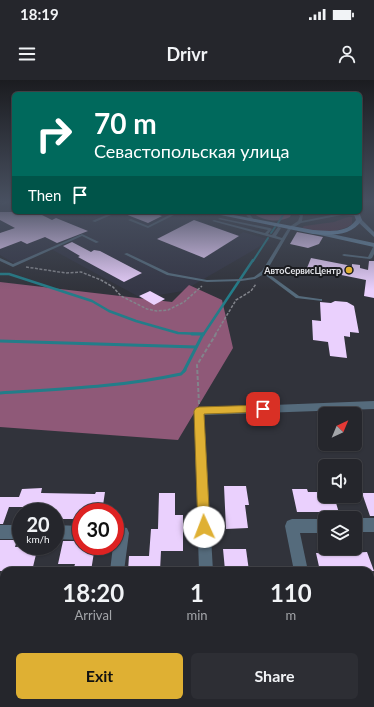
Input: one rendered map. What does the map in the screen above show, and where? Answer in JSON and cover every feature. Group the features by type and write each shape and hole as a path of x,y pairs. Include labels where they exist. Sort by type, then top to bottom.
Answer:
{"main road":[{"path":"309,231 374,245"},
{"path":"313,232 334,233 345,231"}],"street":[{"path":"206,567 199,411 374,405"},
{"path":"362,525 374,525"},
{"path":"300,567 292,526 318,526"},
{"path":"0,532 12,532"},
{"path":"118,567 119,555"}],"lane":[{"path":"252,231 283,239"},
{"path":"266,235 268,231"},
{"path":"273,237 277,231"},
{"path":"126,254 168,274 206,282 255,278 264,272 288,231"},
{"path":"0,259 13,266 82,235 97,242"},
{"path":"344,254 366,259 373,258 374,248"},
{"path":"264,272 298,296 320,300"}],"path":[{"path":"13,266 66,273 81,272 101,280 113,287 121,296 156,311 168,310 184,302 206,282"},
{"path":"199,411 197,365 236,300 251,291 256,283 255,278"}],"shaded area":[{"path":"0,231 229,231 239,235 243,232 271,240 183,291 141,298 51,249 15,264 0,255"},
{"path":"0,282 172,302 189,285 222,300 233,348 178,440 0,427"}],"building":[{"path":"5,231 87,231 57,243 45,237 27,244 21,241 0,249 0,233"},
{"path":"172,231 226,231 239,236 204,258 157,239"},
{"path":"297,232 323,237 319,244 308,248 290,244"},
{"path":"72,242 91,252 94,250 100,251 142,273 124,282 78,257 80,256 63,246"},
{"name":"АвтоСервисЦентр","path":"311,258 352,266 352,264 360,265 360,268 368,270 369,261 374,261 374,298 364,296 366,280 307,268"},
{"path":"150,291 165,299 154,305 139,296"},
{"path":"335,301 347,302 354,306 359,333 350,332 350,337 344,336 347,358 330,356 328,342 313,340 312,320 321,321 320,302 331,303"},
{"path":"224,486 246,486 249,505 245,505 248,528 226,529"},
{"path":"42,488 41,493 95,494 96,492 105,492 103,503 72,503 72,519 64,519 64,503 12,503 12,507 9,507 3,524 0,524 0,497 19,497 22,489"},
{"path":"292,489 307,489 308,492 318,492 318,503 336,503 338,511 318,512 297,512"},
{"path":"159,493 175,493 175,515 183,515 183,551 161,551 160,567 128,567 129,556 149,556 151,529 158,529"},
{"path":"362,493 374,493 374,516 370,516"},
{"path":"0,540 12,540 12,555 36,555 33,567 0,567"},
{"path":"64,541 72,541 72,555 94,555 92,567 74,567 75,564 58,564 60,555 64,555"},
{"path":"223,549 246,549 248,567 225,567"},
{"path":"362,552 367,552 373,567 319,567 316,553 318,553 318,555 362,555"}],"waterway":[{"path":"253,261 268,238"},
{"path":"203,335 253,260"},
{"path":"0,274 9,274 92,301 109,311 136,321 178,333 203,334"},
{"path":"192,334 203,334"},
{"path":"184,371 203,334"},
{"path":"0,341 196,347"},
{"path":"0,393 91,387 136,382 181,374 184,371"}],"place":[{"name":"АвтоСервисЦентр","path":"349,270"}],"route":[{"path":"204,527 199,411 263,409"}]}
